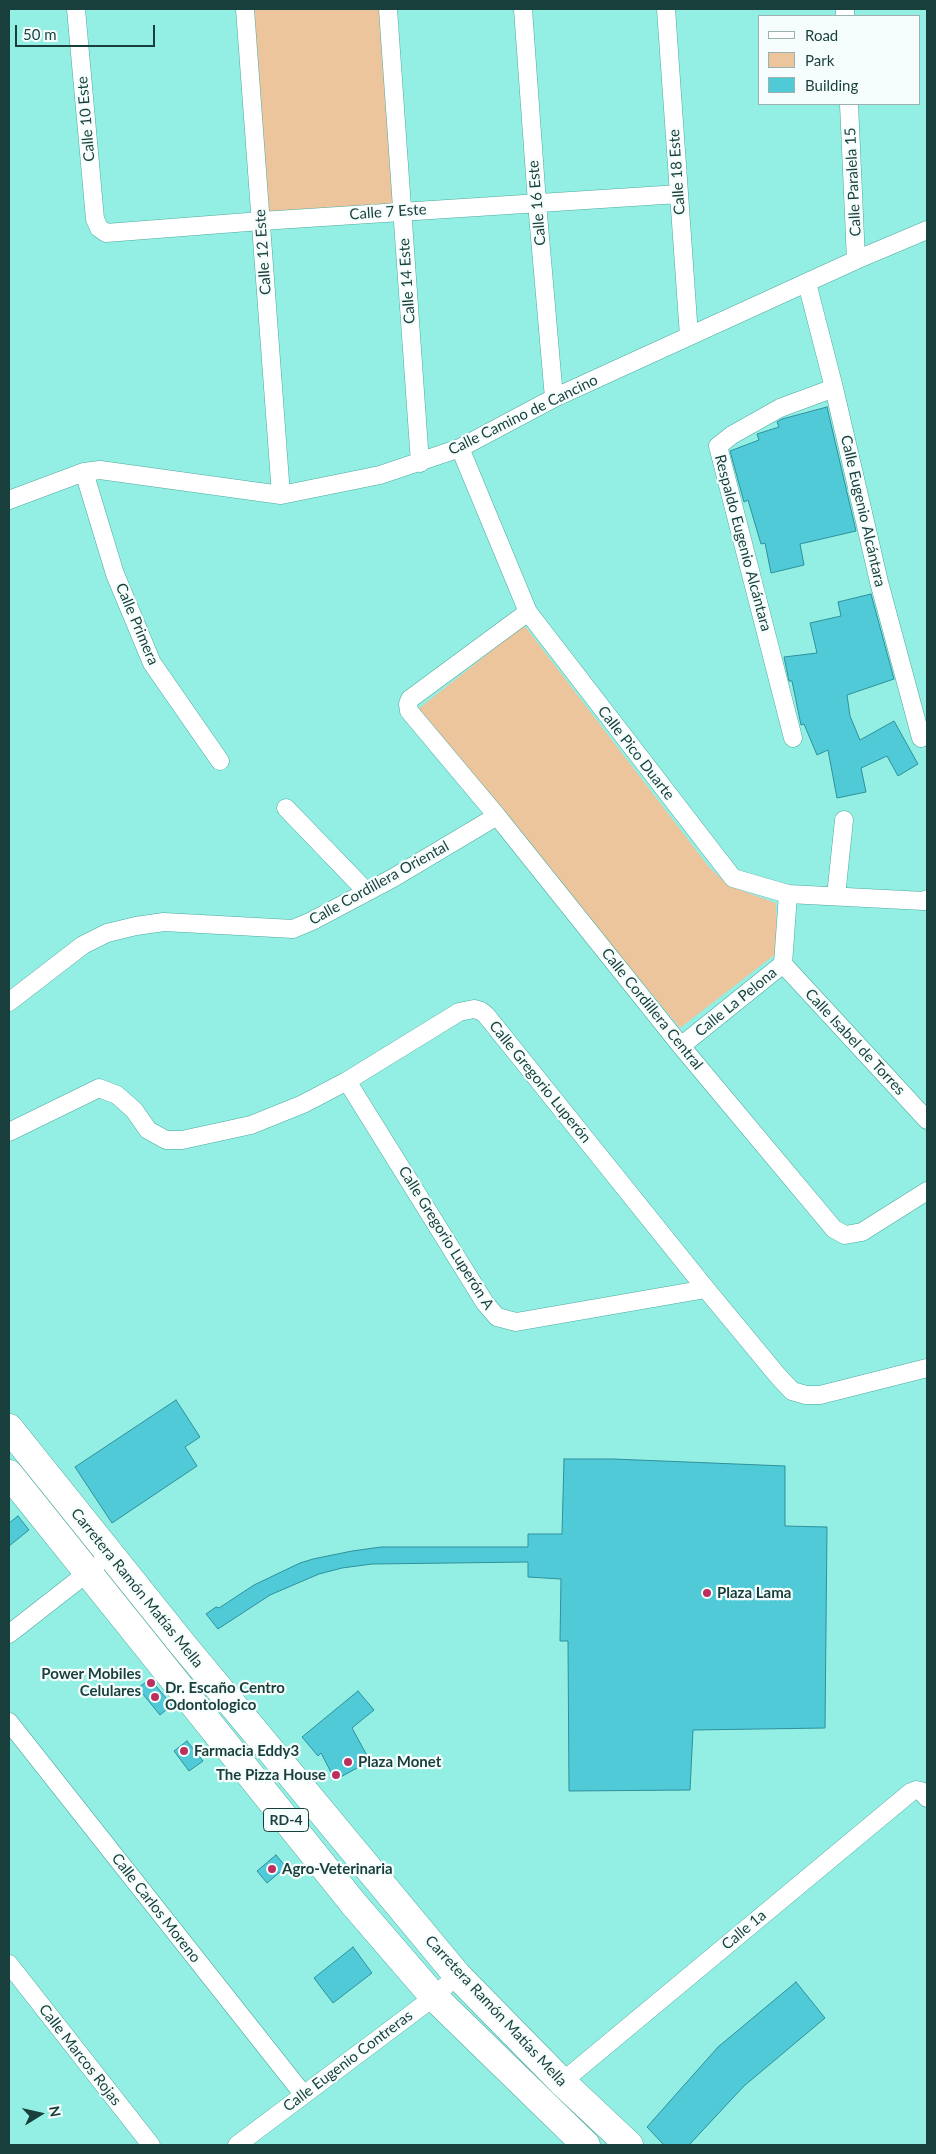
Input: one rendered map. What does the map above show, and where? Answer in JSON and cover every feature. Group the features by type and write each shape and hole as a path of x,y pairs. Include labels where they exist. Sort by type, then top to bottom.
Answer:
{"main road":[{"name":"Carretera Ramón Matías Mella","path":"9,1428 110,1556 457,1975 562,2082 629,2145"},
{"name":"Carretera Ramón Matías Mella","path":"9,1474 353,1903 434,1997 586,2145"}],"street":[{"name":"Calle 10 Este","path":"76,9 95,219 99,228"},
{"name":"Calle 12 Este","path":"245,9 281,494"},
{"name":"Calle 14 Este","path":"388,9 420,463"},
{"name":"Calle 16 Este","path":"523,9 554,398"},
{"name":"Calle 18 Este","path":"666,9 689,336"},
{"name":"Calle Paralela 15","path":"849,105 856,260"},
{"name":"Calle 7 Este","path":"99,228 106,233 402,211 679,194"},
{"name":"Calle Camino de Cancino","path":"9,500 84,472 100,470 230,486 261,493 281,494 380,475 460,448 554,398 856,260 927,230"},
{"name":"Calle Eugenio Alcántara","path":"807,283 834,388 879,582 921,738"},
{"name":"Respaldo Eugenio Alcántara","path":"794,738 718,446 732,435 780,408 834,388"},
{"name":"Calle Pico Duarte","path":"460,448 528,612 733,878 788,894 926,901"},
{"name":"Calle Primera","path":"84,472 115,574 152,664 220,761"},
{"name":"Calle Cordillera Central","path":"528,612 410,699 408,704 409,711 497,816 681,1046 834,1229 845,1235 862,1232 927,1192"},
{"path":"286,808 366,892"},
{"name":"Calle Cordillera Oriental","path":"9,1002 83,945 107,934 164,922 293,929 312,921 393,878 497,816"},
{"path":"836,896 844,820"},
{"name":"Calle La Pelona","path":"681,1046 783,964 788,894"},
{"name":"Calle Isabel de Torres","path":"783,964 927,1120"},
{"name":"Calle Gregorio Luperón","path":"9,1132 100,1088 117,1095 134,1110 148,1130 166,1140 182,1140 252,1125 302,1104 348,1081 453,1015 467,1010 480,1011 486,1015 706,1289 792,1391 806,1395 820,1395 927,1368"},
{"name":"Calle Gregorio Luperón A","path":"348,1081 485,1303 497,1317 516,1322 706,1289"},
{"path":"9,1634 110,1556"},
{"name":"Calle Carlos Moreno","path":"9,1722 303,2094"},
{"name":"Calle 1a","path":"562,2082 910,1792 922,1791 927,1798"},
{"name":"Calle Marcos Rojas","path":"9,1964 151,2145"},
{"name":"Calle Eugenio Contreras","path":"237,2145 434,1997 457,1975"}],"green space":[{"path":"253,9 381,9 394,206 269,214"},
{"path":"524,625 709,867 729,886 776,903 777,953 680,1028 417,710"}],"building":[{"path":"827,407 856,531 800,544 804,565 771,573 765,543 761,544 748,500 744,502 730,451 759,440 757,434 779,427 777,422 782,419"},
{"path":"871,594 894,679 847,695 850,716 860,740 894,721 918,764 898,776 887,756 861,768 866,792 837,798 828,750 817,755 804,724 801,725 792,681 789,681 784,657 817,653 810,623 841,616 838,602"},
{"path":"176,1400 200,1437 185,1447 197,1466 112,1523 75,1467"},
{"name":"Plaza Lama","path":"564,1459 613,1459 785,1466 785,1526 827,1527 825,1728 693,1730 690,1790 569,1791 568,1641 560,1641 561,1579 528,1577 528,1562 372,1564 342,1568 319,1574 270,1595 218,1629 206,1614 216,1607 219,1608 254,1585 300,1563 313,1559 381,1547 528,1547 528,1534 562,1534"},
{"path":"18,1516 29,1530 9,1546 9,1523"},
{"name":"Dr. Escaño Centro Odontologico","path":"150,1679 172,1705 160,1715 138,1688"},
{"path":"358,1691 374,1710 352,1728 370,1761 335,1780 321,1753 318,1756 302,1737"},
{"path":"187,1741 203,1761 189,1771 174,1751"},
{"name":"Agro-Veterinaria","path":"276,1855 286,1867 267,1883 257,1871"},
{"path":"353,1947 372,1973 333,2003 314,1978"},
{"path":"796,1982 825,2018 744,2086 689,2145 664,2145 647,2127 718,2047"}],"place":[{"name":"Plaza Lama","path":"707,1593"},
{"name":"Power Mobiles Celulares","path":"151,1683"},
{"name":"Dr. Escaño Centro Odontologico","path":"155,1697"},
{"name":"Farmacia Eddy3","path":"184,1751"},
{"name":"Plaza Monet","path":"348,1762"},
{"name":"The Pizza House","path":"336,1775"},
{"name":"Agro-Veterinaria","path":"272,1869"}]}
